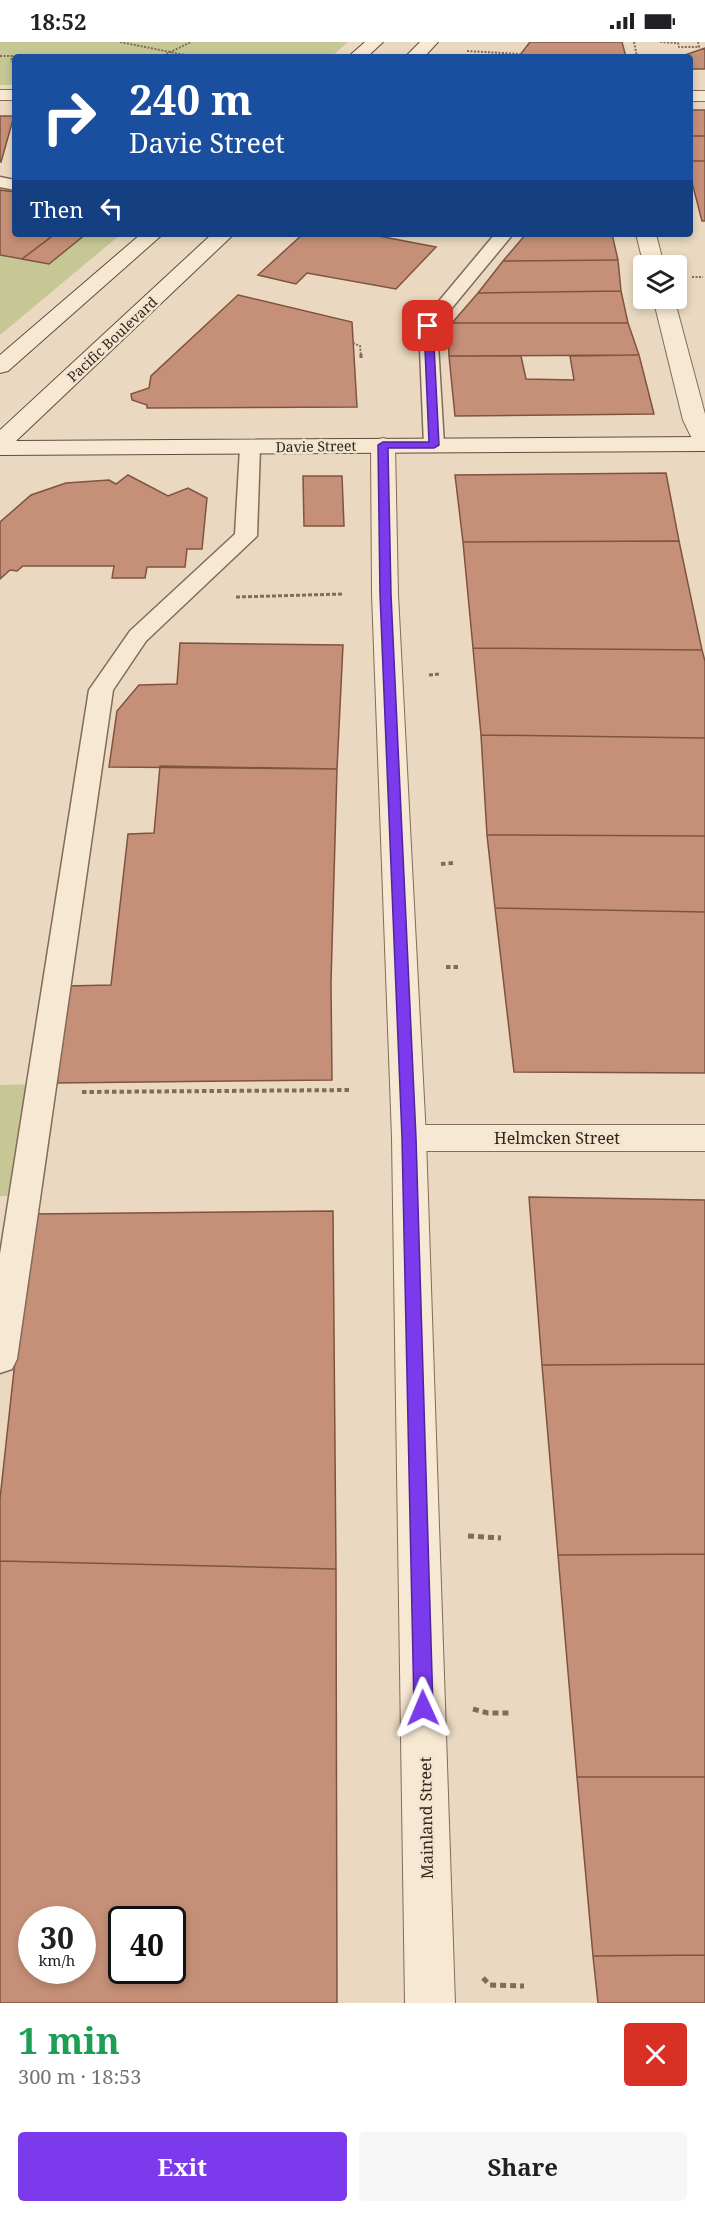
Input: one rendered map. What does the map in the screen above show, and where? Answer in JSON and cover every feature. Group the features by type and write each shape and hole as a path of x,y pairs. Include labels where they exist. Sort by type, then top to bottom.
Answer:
{"street":[{"path":"361,54 375,42"},
{"path":"417,54 430,42"},
{"path":"0,366 150,237"},
{"name":"Pacific Boulevard","path":"0,445 221,237"},
{"path":"647,237 651,255"},
{"path":"666,309 695,420 705,444"},
{"name":"Davie Street","path":"0,445 250,447 705,444"},
{"name":"Mainland Street","path":"383,445 385,594 409,1138 430,2003"},
{"name":"Helmcken Street","path":"409,1138 705,1138"}],"lane":[{"path":"434,445 428,326 502,237"},
{"path":"0,1359 101,690 138,636 246,536 250,447"}],"path":[{"path":"120,42 168,53 184,54"},
{"path":"168,53 191,42"},
{"path":"660,42 678,43 679,47 699,47 698,42"},
{"path":"467,51 484,54 520,54"},
{"path":"353,343 360,346 361,360"},
{"path":"177,598 350,593"},
{"path":"437,864 453,863"},
{"path":"442,968 460,968"},
{"path":"40,1093 352,1090"},
{"path":"477,1537 501,1538"},
{"path":"488,1713 510,1713"},
{"path":"501,1987 524,1986"}],"green space":[{"path":"0,42 348,42 334,54 12,54 12,85 0,85"},
{"path":"0,182 12,184 12,237 117,237 0,335"},
{"path":"41,1084 25,1196 0,1196 0,1085"}],"building":[{"path":"530,42 622,42 625,54 521,54"},
{"path":"705,48 705,69 693,69 693,54 688,54"},
{"path":"693,110 705,110 705,136 693,136"},
{"path":"0,116 12,116 12,123 0,162"},
{"path":"693,136 705,136 705,161 693,161"},
{"path":"693,161 705,161 705,221 702,221 693,186"},
{"path":"0,190 12,192 12,237 51,237 22,259 0,255"},
{"path":"51,237 82,237 49,264 22,259"},
{"path":"300,237 384,237 436,247 396,289 307,273 296,284 258,275"},
{"path":"523,237 613,237 618,260 503,261"},
{"path":"618,260 621,291 478,293 503,261"},
{"path":"621,291 628,323 452,323 478,293"},
{"path":"238,295 352,322 357,407 147,408 147,405 132,400 131,394 149,388 151,376"},
{"path":"452,323 628,323 639,355 449,356 448,332"},
{"path":"639,355 654,414 455,416 449,356 521,356 526,379 574,380 570,356"},
{"path":"666,473 679,541 463,542 455,475"},
{"path":"128,475 168,496 188,488 207,498 202,549 187,549 185,567 147,567 145,578 112,578 114,566 23,566 17,571 10,570 0,579 0,522 31,495 66,483 109,480 116,484"},
{"path":"303,476 342,476 344,526 304,526"},
{"path":"679,541 702,650 473,648 463,542"},
{"path":"180,643 343,645 337,769 109,767 117,711 139,685 177,684"},
{"path":"473,648 702,650 705,661 705,738 481,735"},
{"path":"481,735 705,738 705,836 487,835"},
{"path":"160,766 337,769 331,983 332,1080 55,1083 67,986 111,985 128,834 154,833"},
{"path":"487,835 705,836 705,912 495,908"},
{"path":"495,908 705,912 705,1073 514,1072"},
{"path":"529,1197 705,1200 705,1364 542,1365"},
{"path":"333,1211 336,1569 0,1561 0,1499 31,1214"},
{"path":"705,1364 705,1554 558,1555 542,1365"},
{"path":"705,1554 705,1777 577,1777 558,1555"},
{"path":"0,1561 336,1569 337,2003 0,2003"},
{"path":"577,1777 705,1777 705,1955 593,1956"},
{"path":"705,1955 705,2003 598,2003 593,1956"}],"route":[{"path":"423,1708 409,1138 385,594 383,445 434,445 428,326"}]}
